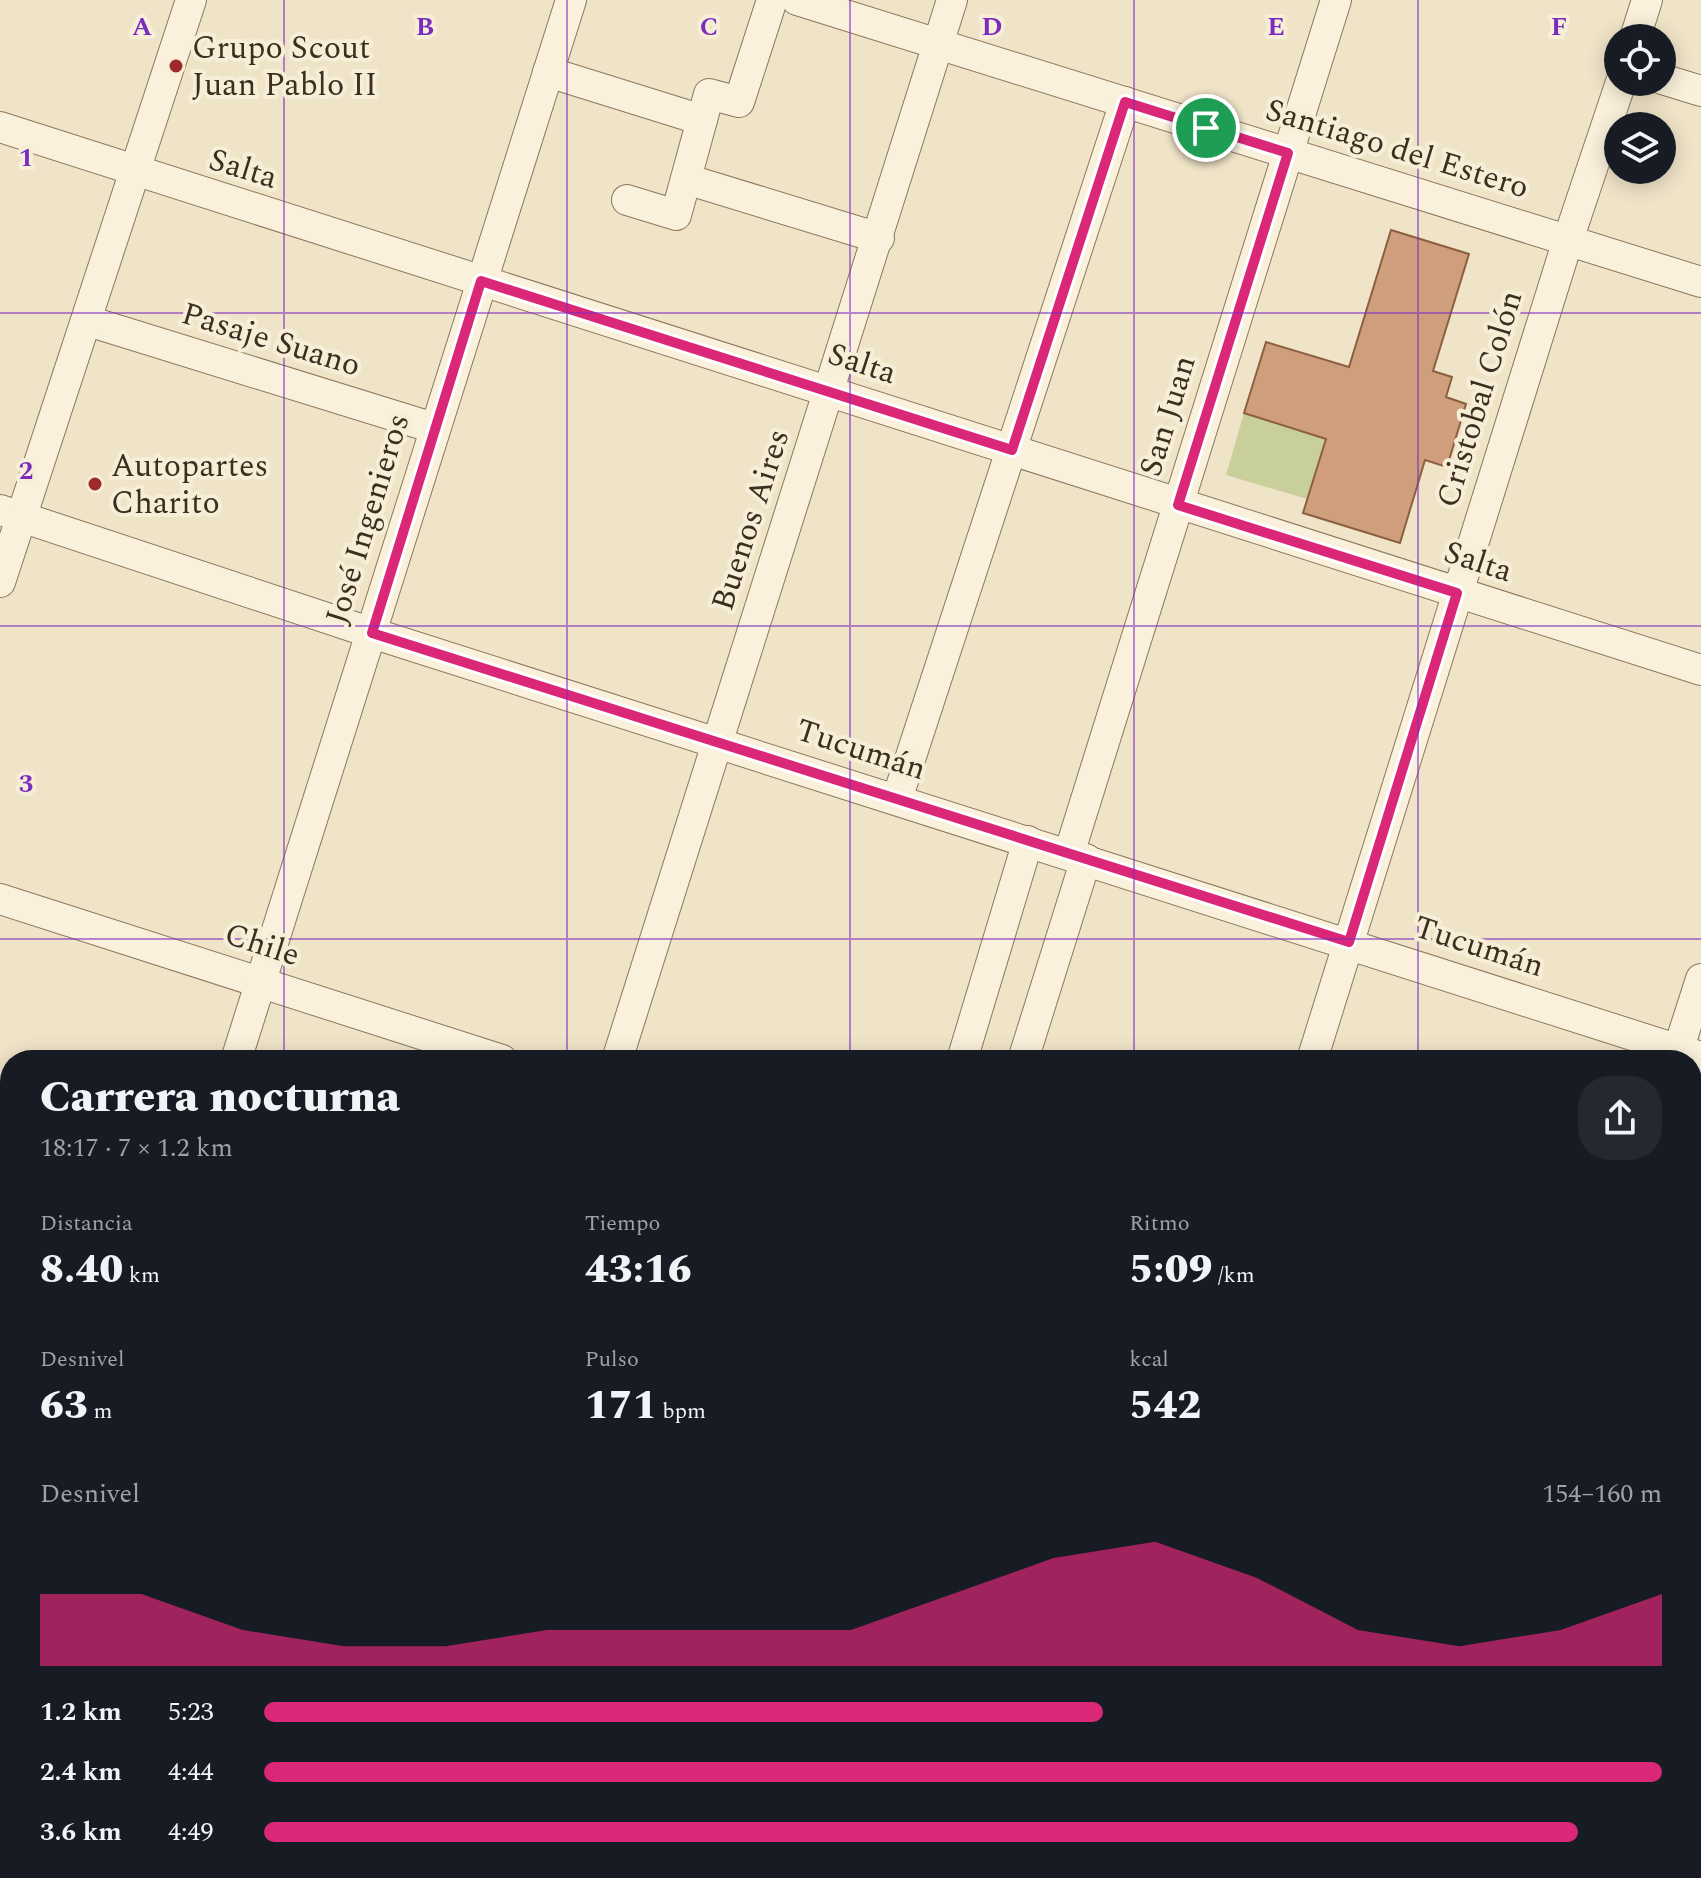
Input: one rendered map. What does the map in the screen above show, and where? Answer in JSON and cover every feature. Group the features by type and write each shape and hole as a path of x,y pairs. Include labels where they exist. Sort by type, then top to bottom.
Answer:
{"street":[{"path":"0,582 11,514 88,321 133,172 191,0"},
{"name":"José Ingenieros","path":"239,1050 571,0"},
{"path":"627,200 676,215 709,94 739,102 772,0"},
{"name":"Santiago del Estero","path":"797,0 1701,282"},
{"name":"Buenos Aires","path":"620,1050 952,0"},
{"name":"San Juan","path":"1026,1050 1077,857 1178,505 1336,0"},
{"path":"1639,24 1647,0"},
{"path":"548,72 702,120"},
{"path":"1676,83 1701,91"},
{"name":"Cristobal Colón","path":"1315,1050 1568,240 1616,96"},
{"path":"897,799 1125,102"},
{"name":"Salta","path":"0,127 133,172 1701,670"},
{"path":"686,179 879,238"},
{"name":"Pasaje Suano","path":"88,321 434,428"},
{"name":"Tucumán","path":"11,514 372,633 1349,942 1666,1050"},
{"path":"965,1050 1028,841"},
{"name":"Chile","path":"0,899 471,1050"},
{"path":"1690,1050 1701,979"}],"green space":[{"path":"1244,413 1326,439 1307,499 1226,475"}],"building":[{"path":"1391,230 1469,254 1433,371 1452,377 1446,397 1466,404 1447,467 1425,460 1400,543 1303,513 1326,439 1244,413 1266,342 1349,367"}],"place":[{"name":"Grupo Scout Juan Pablo II","path":"176,66"},
{"name":"Autopartes Charito","path":"95,484"}],"route":[{"path":"1125,102 1206,128 1288,153 1178,505 1457,593 1349,942 372,633 481,281 1012,450 1125,102"}]}
